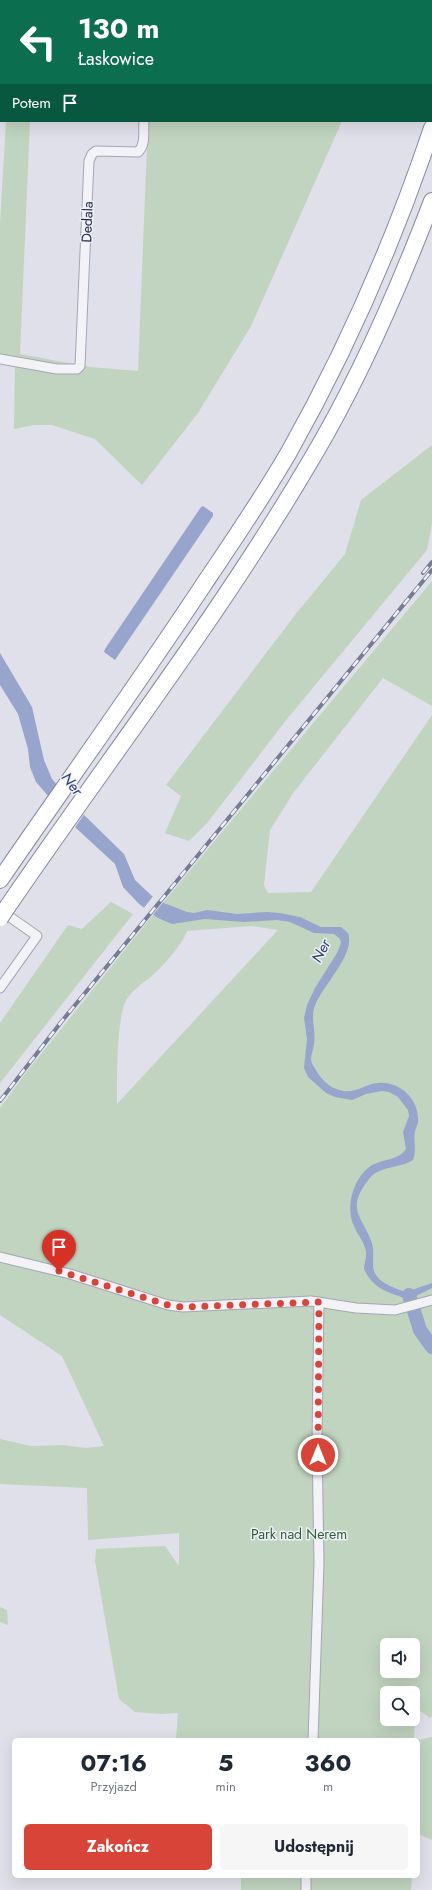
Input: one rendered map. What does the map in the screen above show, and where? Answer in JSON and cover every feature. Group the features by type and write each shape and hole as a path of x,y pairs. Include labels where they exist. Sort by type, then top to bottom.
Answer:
{"highway":[{"path":"0,880 155,658 245,522 288,452 333,368 379,271 432,128"},
{"path":"3,911 91,788 254,553 312,459 347,395 387,312 432,201"}],"street":[{"name":"Dedala","path":"0,359 57,369 77,369 80,366 89,161 92,154 96,152 138,152 142,148 143,144 144,122"},
{"path":"0,988 37,936 3,911"},
{"path":"0,1257 70,1274 163,1303 182,1307 319,1302 374,1310 400,1309 432,1300"},
{"path":"312,1738 319,1563 317,1441 319,1302"},
{"path":"306,1878 306,1890"}],"green space":[{"path":"6,122 30,122 20,354 90,367 138,371 148,122 342,122 251,326 198,413 142,485 95,439 52,425 34,425 14,429 15,362 0,356 0,224"},
{"path":"432,445 432,523 427,550 287,719 208,822 189,841 165,833 181,796 166,785 295,615 345,554 361,500"},
{"name":"Park nad Nerem","path":"432,581 432,706 383,678 294,792 270,830 264,885 268,893 311,892 432,715 432,1716 430,1718 420,1711 420,1686 380,1686 380,1726 414,1726 414,1738 176,1738 178,1713 160,1714 135,1712 119,1699 95,1561 96,1549 165,1546 179,1566 179,1533 88,1540 87,1488 0,1484 0,1439 31,1446 62,1445 86,1448 104,1446 62,1356 0,1315 0,1108 25,1074 152,916","holes":["252,926 278,930 117,1104 117,1066 119,1034 123,1007 130,995 154,974 168,959 178,947 187,931"]},
{"path":"111,902 133,914 0,1083 0,1023 68,925 82,929"},
{"path":"0,1607 7,1610 8,1625 0,1622"},
{"path":"432,1737 432,1840 420,1835 420,1740"},
{"path":"241,1878 301,1878 301,1890 241,1890"},
{"path":"311,1878 412,1878 411,1890 310,1890"}],"water":[{"path":"203,506 213,513 213,516 115,660 104,652 105,649"},
{"path":"0,653 32,707 44,760 52,779 81,812 124,854 135,880 152,896 164,903 187,912 194,913 207,910 237,914 267,912 280,913 300,917 321,927 341,927 348,933 349,942 343,960 318,999 314,1008 314,1039 311,1061 322,1079 333,1088 343,1091 353,1091 373,1084 386,1083 406,1092 415,1104 418,1124 415,1131 415,1153 413,1160 402,1165 384,1169 373,1175 362,1190 358,1198 357,1205 360,1219 372,1243 374,1271 380,1280 390,1286 406,1292 432,1283 432,1288 414,1297 414,1305 408,1306 405,1298 392,1294 372,1281 364,1269 366,1251 351,1219 350,1211 352,1195 358,1180 363,1173 373,1165 398,1156 406,1149 403,1132 409,1116 408,1110 398,1097 389,1092 382,1091 366,1094 352,1100 335,1097 326,1093 308,1077 304,1068 307,1039 304,1018 307,1005 315,988 337,953 341,943 340,939 334,934 314,933 290,922 277,920 244,922 205,919 172,924 158,918 139,904 123,887 115,864 76,828 36,782 30,767 28,749 18,714 0,685"}],"pier":[{"path":"58,782 85,813 74,829 47,798"},
{"path":"154,895 164,901 152,916 143,909"}],"waterway":[{"path":"409,1295 420,1330 432,1347"}],"railway":[{"path":"423,573 432,562"},
{"path":"0,1101 62,1021 432,570"}],"route":[{"path":"59,1271 168,1305 182,1307 194,1308 257,1303 319,1302 318,1455"}],"water label":[{"name":"Ner","path":"72,784"},
{"name":"Ner","path":"321,951"}]}
